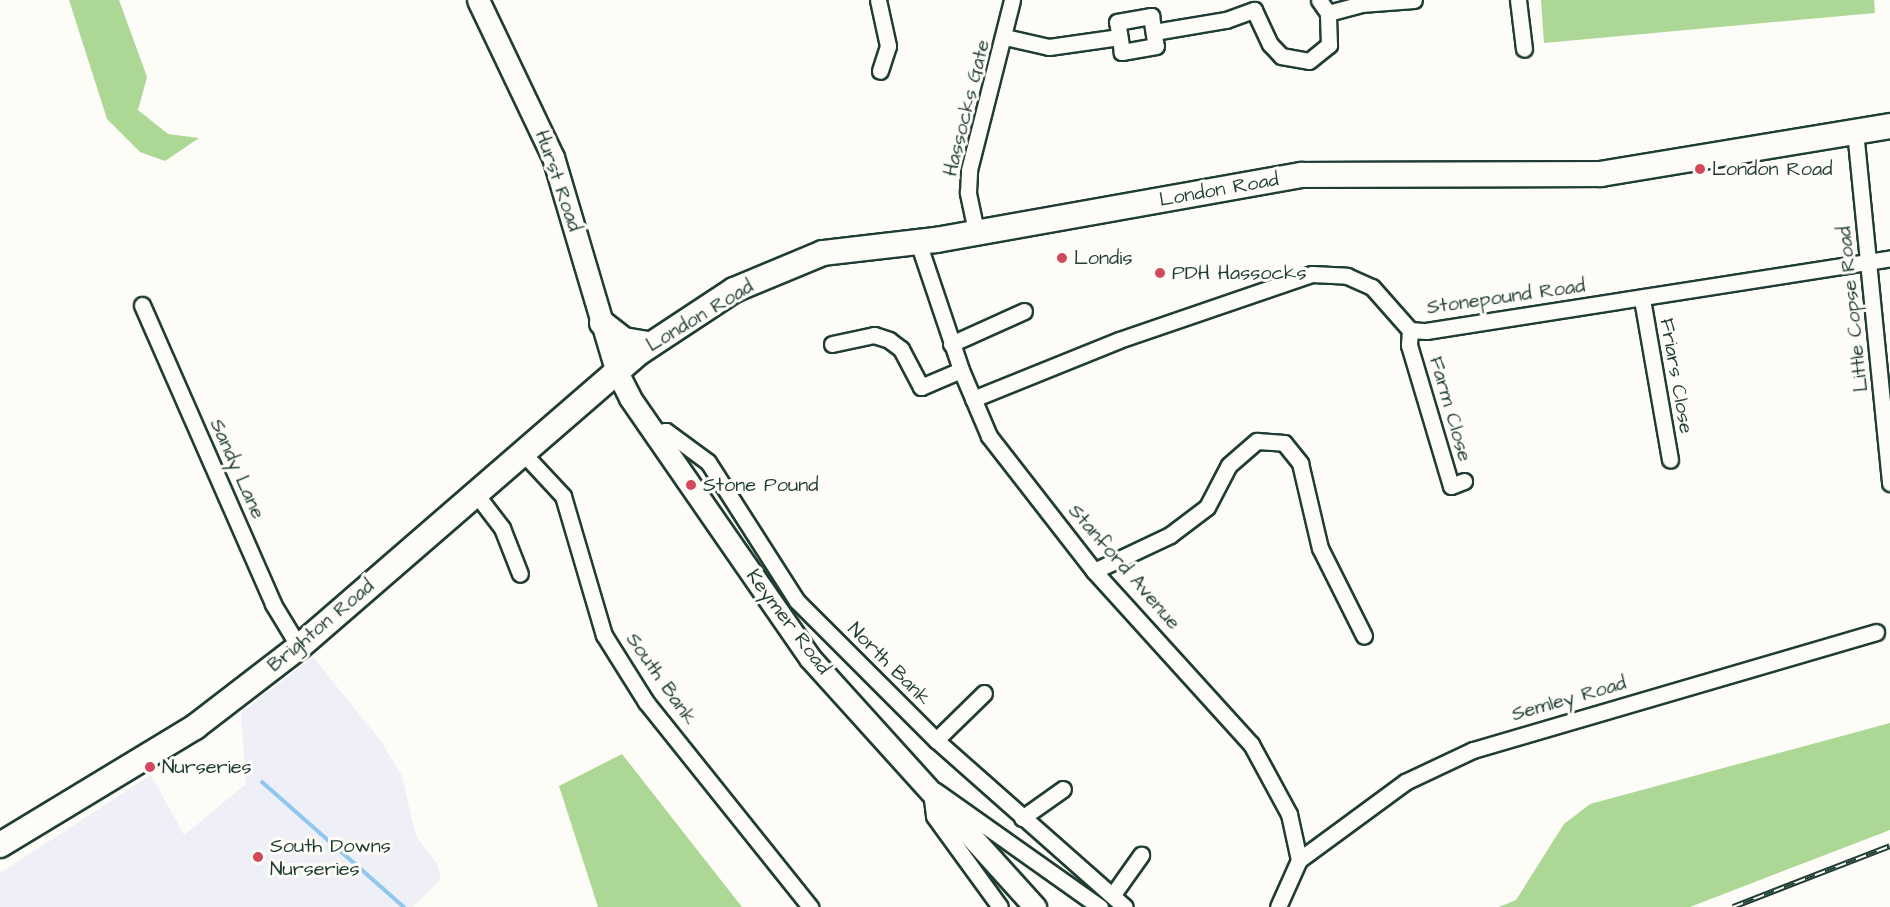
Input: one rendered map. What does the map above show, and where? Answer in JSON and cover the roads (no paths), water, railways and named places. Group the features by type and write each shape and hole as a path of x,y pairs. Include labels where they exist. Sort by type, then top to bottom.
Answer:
{"main road":[{"name":"Hurst Road","path":"478,0 553,157 616,370"},
{"name":"London Road","path":"616,370 734,290 823,253 918,242 1301,175 1601,174 1890,126"},
{"path":"602,323 624,340 651,345"},
{"name":"Brighton Road","path":"0,845 195,727 299,647 616,370"},
{"name":"Keymer Road","path":"616,370 653,433 810,658 930,788 1035,907"}],"street":[{"path":"878,0 888,46 880,71"},
{"path":"1005,37 1012,0"},
{"name":"Hassocks Gate","path":"976,231 968,192 969,170 1005,37 1050,47 1119,37 1117,22 1151,16 1154,32 1226,20 1252,5 1270,44 1296,62 1320,57 1329,45 1324,6 1414,0"},
{"path":"1518,0 1524,49"},
{"name":"Little Copse Road","path":"1855,131 1888,439 1890,483"},
{"name":"Stanford Avenue","path":"918,242 951,344 989,436 1094,571 1251,744 1289,814 1299,860"},
{"name":"Stonepound Road","path":"973,399 1119,340 1312,274 1347,276 1372,287 1410,330 1641,299 1890,258"},
{"name":"Friars Close","path":"1641,299 1670,460"},
{"name":"Sandy Lane","path":"142,305 273,604 299,647"},
{"path":"951,344 1024,311"},
{"name":"Farm Close","path":"1410,330 1409,345 1451,486 1464,481"},
{"path":"832,344 874,335 889,340 901,349 921,387 961,370"},
{"name":"North Bank","path":"653,433 666,431 708,462 797,601 936,740 1022,818 1114,893 1125,907"},
{"path":"1094,571 1170,536 1207,507 1229,465 1257,441 1284,443 1300,463 1320,548 1364,636"},
{"name":"South Bank","path":"523,453 563,496 604,636 640,692 810,907"},
{"path":"476,494 502,528 520,574"},
{"name":"Semley Road","path":"1299,860 1405,782 1473,750 1876,632"},
{"path":"936,740 984,693"},
{"path":"930,788 934,816 1000,907"},
{"path":"930,788 962,806 1100,907"},
{"path":"1022,818 1063,789"},
{"path":"1114,893 1141,855"},
{"path":"1278,907 1299,860"}],"waterway":[{"path":"262,782 404,907"}],"railway":[{"path":"1733,907 1890,846"}],"place":[{"name":"London Road","path":"1700,169"},
{"name":"Londis","path":"1062,258"},
{"name":"PDH Hassocks","path":"1160,273"},
{"name":"Stone Pound","path":"691,485"},
{"name":"Nurseries","path":"150,767"},
{"name":"South Downs Nurseries","path":"258,857"}]}
